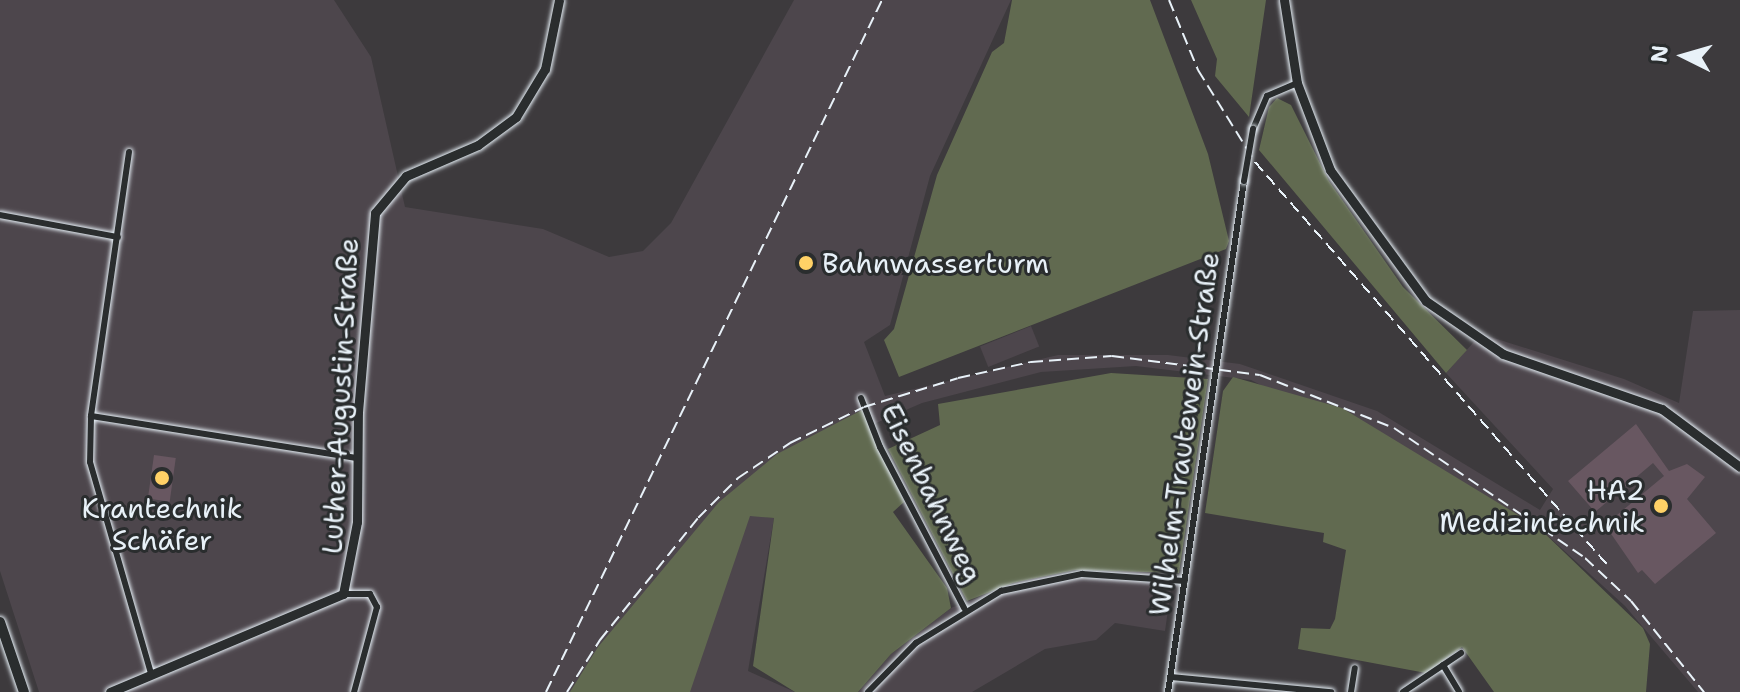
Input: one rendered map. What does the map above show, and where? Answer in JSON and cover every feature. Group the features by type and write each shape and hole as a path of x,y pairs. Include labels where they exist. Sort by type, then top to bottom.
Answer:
{"main road":[{"path":"0,622 21,689"}],"street":[{"name":"Luther-Augustin-Straße","path":"343,594 356,536 357,458 375,213 406,176 478,145 516,117 545,69 559,0"},
{"path":"1284,0 1297,83 1339,184 1400,271 1439,314 1503,354 1645,400 1740,467"},
{"name":"Wilhelm-Trautewein-Straße","path":"1168,692 1253,129 1267,96 1297,83"},
{"path":"129,152 91,416 93,486 151,674"},
{"path":"0,215 118,237"},
{"name":"Eisenbahnweg","path":"861,398 880,447 964,608"},
{"path":"91,416 357,458"},
{"path":"868,692 897,658 964,608 1026,583 1069,576 1185,581"},
{"path":"110,692 343,594 370,594 377,618 354,692"},
{"path":"1403,692 1461,653"},
{"path":"1443,665 1459,692"},
{"path":"1351,692 1355,668"},
{"path":"1171,677 1240,690 1262,681 1331,692"}],"shaded area":[{"path":"0,0 334,0 371,57 405,207 543,229 609,257 643,251 671,223 794,0 1011,0 930,176 890,325 864,342 885,396 1058,355 1168,355 1240,364 1377,411 1540,510 1553,489 1446,373 1481,334 1624,379 1679,403 1693,311 1740,310 1740,692 1698,692 1625,606 1538,527 1251,380 1136,366 1041,372 922,403 828,444 751,515 774,518 748,671 795,692 39,692 0,571"},
{"path":"1031,326 1039,346 988,367 980,347"},
{"path":"1112,569 1173,575 1165,631 1115,623 1096,640 1045,649 972,692 858,692 891,654 951,608 1026,579"}],"green space":[{"path":"1012,0 1150,0 1208,154 1229,241 1226,249 899,377 884,340 894,329 937,175 992,52 1004,43"},
{"path":"1191,0 1266,0 1249,117 1215,76 1217,59"},
{"path":"1277,98 1291,105 1329,181 1403,287 1467,350 1446,373 1259,150 1269,107"},
{"path":"1111,373 1208,379 1179,573 1075,570 1013,583 967,601 888,449 940,425 938,404"},
{"path":"1233,377 1342,408 1538,527 1643,628 1650,644 1646,692 1494,692 1462,647 1426,673 1298,649 1301,628 1330,629 1335,619 1346,550 1323,542 1324,533 1205,513 1223,391"},
{"path":"862,410 904,502 893,512 947,588 951,608 891,654 858,692 795,692 753,666 774,518 750,516 690,692 570,692 598,647 719,502 777,454"}],"building":[{"name":"HA2 Medizintechnik","path":"1636,424 1669,471 1687,464 1705,477 1687,499 1716,533 1655,584 1642,570 1638,573 1605,525 1664,476 1653,463 1595,512 1568,481"},
{"name":"Krantechnik Schäfer","path":"154,455 176,458 170,502 148,499"}],"railway":[{"path":"546,692 882,0"},
{"path":"1169,0 1198,70 1255,162 1610,568"},
{"path":"567,692 600,640 698,518 738,478 790,443 864,407 958,378 1031,362 1112,356 1260,375 1394,428 1585,558 1631,601 1704,692"}],"place":[{"name":"Bahnwasserturm","path":"806,263"},
{"name":"Krantechnik Schäfer","path":"162,478"},
{"name":"HA2 Medizintechnik","path":"1661,506"}]}
